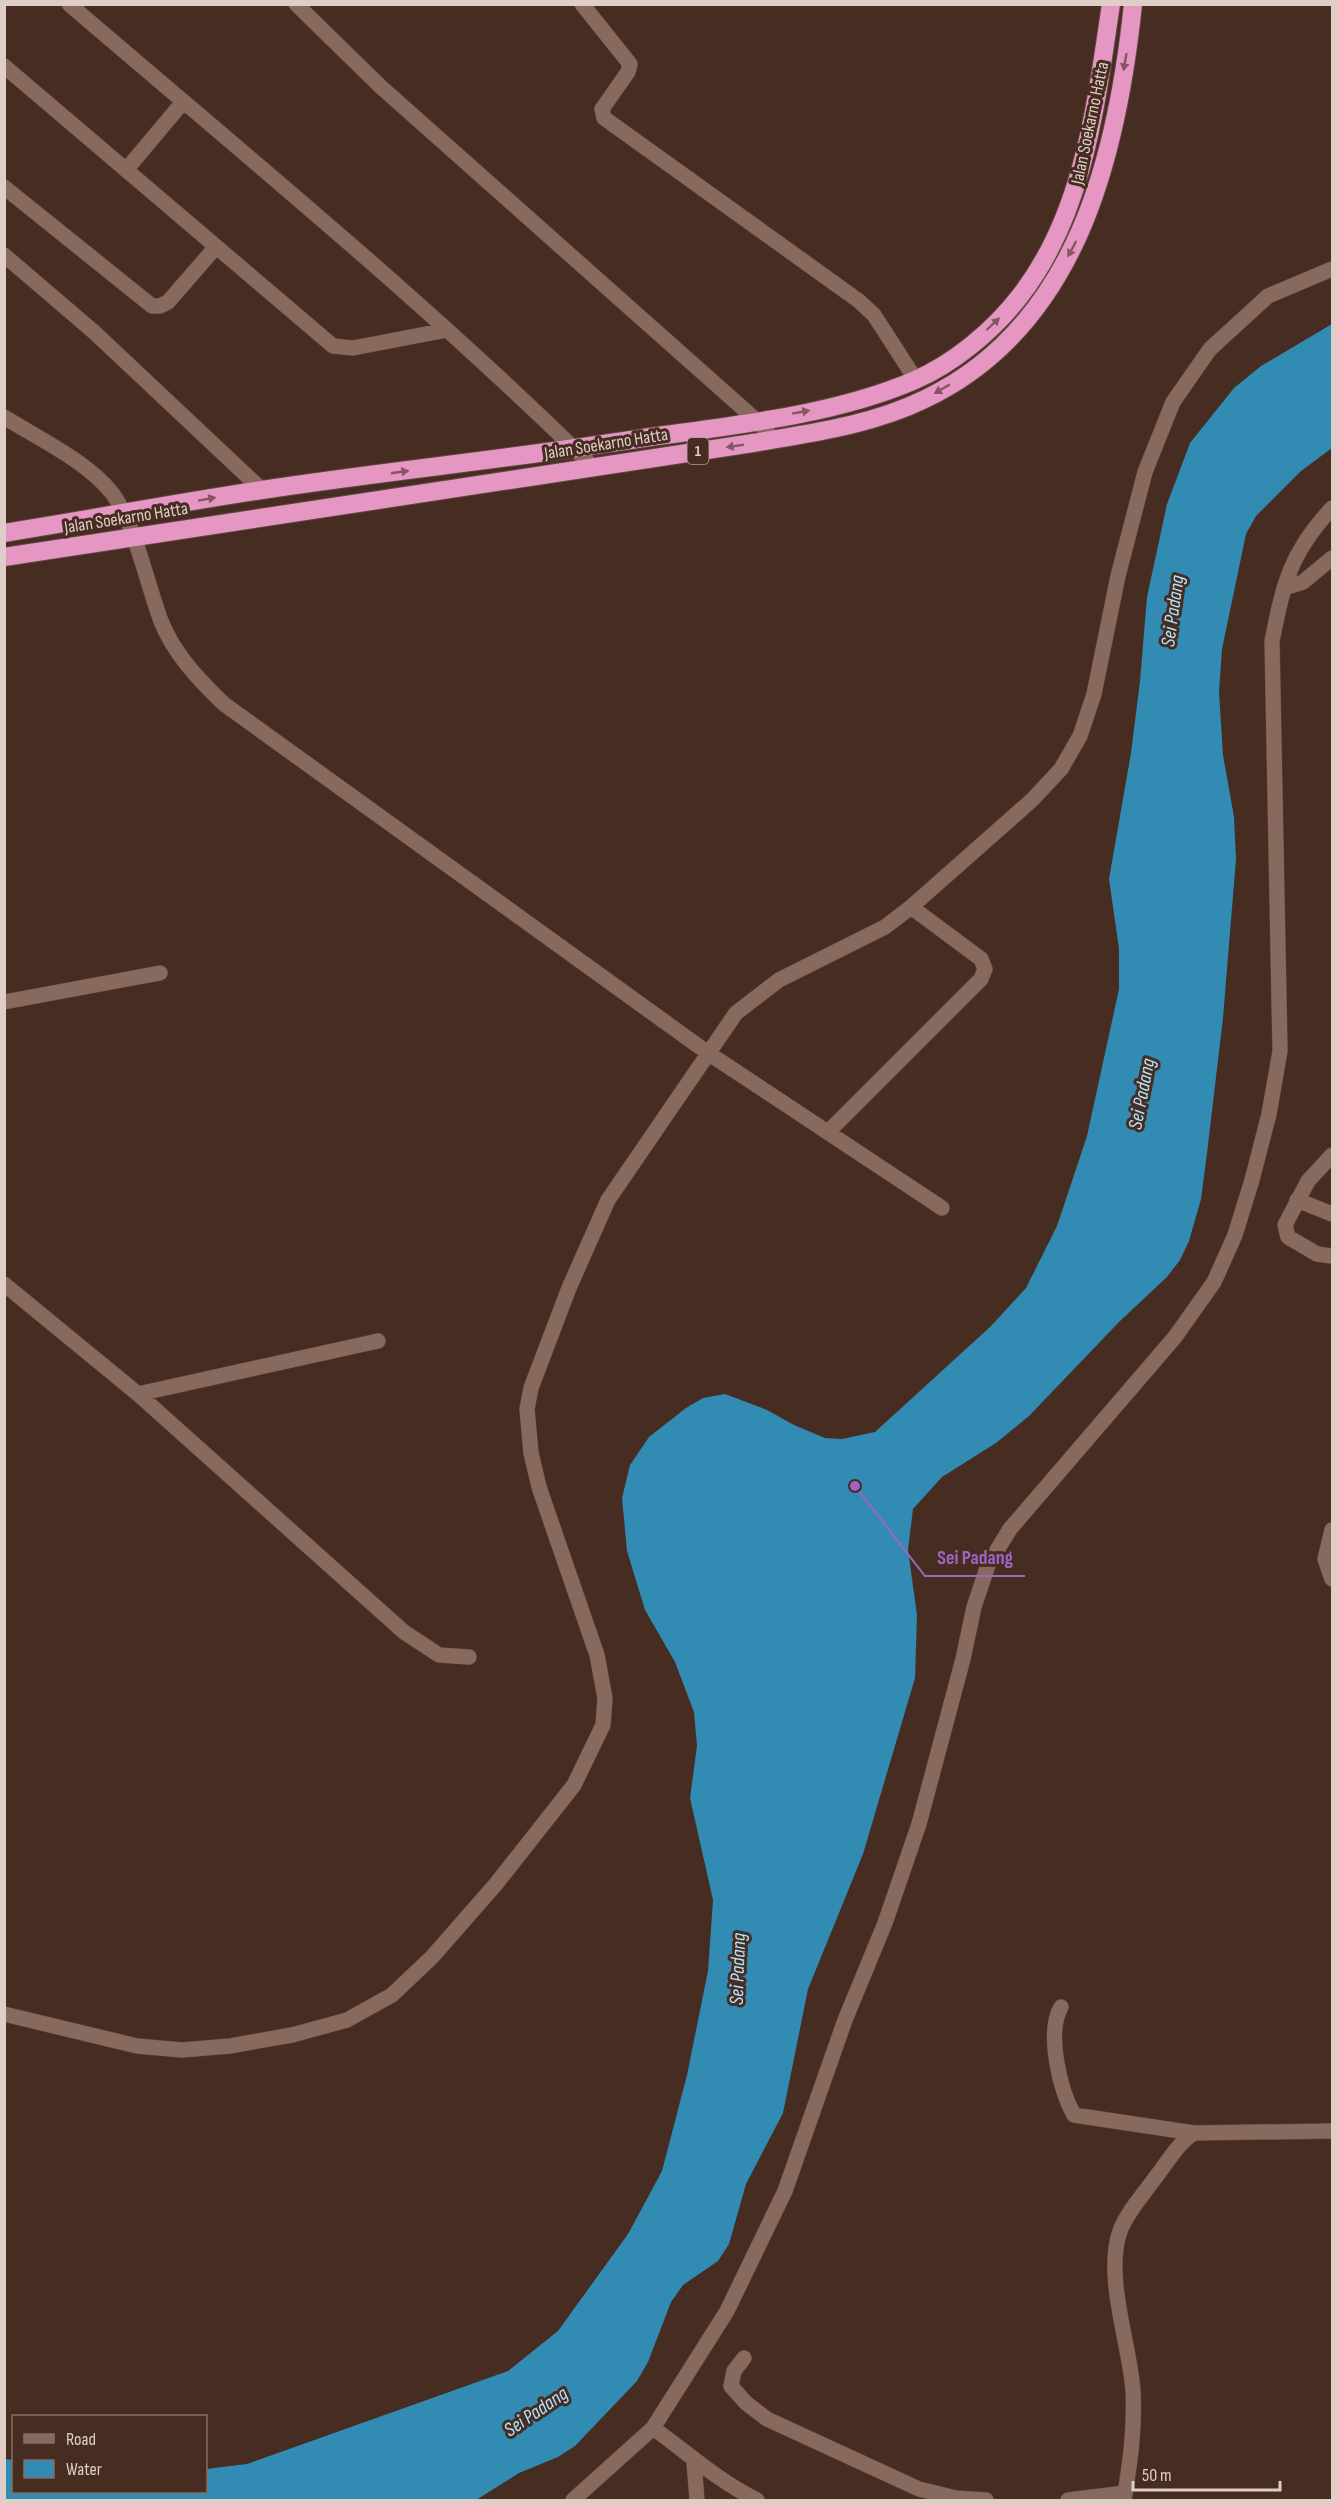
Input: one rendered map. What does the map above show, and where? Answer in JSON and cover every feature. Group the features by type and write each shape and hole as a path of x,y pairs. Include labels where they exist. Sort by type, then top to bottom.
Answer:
{"highway":[{"name":"Jalan Soekarno Hatta","path":"4,533 262,490 575,448 756,420 831,407 879,394 916,380 963,352 998,320 1020,296 1057,232 1081,170 1111,4"},
{"name":"Jalan Soekarno Hatta","path":"4,557 773,439 888,414 925,399 982,366 1008,342 1032,314 1073,249 1104,172 1133,4"}],"street":[{"path":"69,4 447,330 594,468"},
{"path":"296,4 381,87 756,420 773,439"},
{"path":"582,4 630,64 602,109 604,118 859,301 874,315 916,380"},
{"path":"4,66 215,248 338,349 447,330"},
{"path":"126,170 183,102"},
{"path":"4,187 152,306 160,306 168,302 215,248"},
{"path":"4,255 94,332 262,490"},
{"path":"4,2014 138,2046 182,2050 230,2046 292,2035 347,2020 392,1995 432,1957 496,1884 574,1785 603,1725 605,1698 597,1655 539,1487 528,1428 527,1408 531,1388 569,1288 608,1200 736,1014 779,980 885,927 911,907 1032,800 1060,769 1080,736 1094,694 1118,576 1145,472 1173,402 1210,349 1268,296 1332,269"},
{"path":"4,417 98,477 113,495 124,514 162,623 194,675 224,704 708,1053 942,1208"},
{"path":"573,2500 653,2428 727,2311 785,2191 845,2020 885,1923 919,1824 963,1659 974,1607 988,1565 1010,1529 1175,1337 1214,1282 1235,1235 1269,1114 1280,1051 1281,993 1271,690 1272,641 1293,560 1314,528 1332,508"},
{"path":"1284,588 1303,582 1332,558"},
{"path":"828,1132 981,979 985,969 981,959 911,907"},
{"path":"4,1002 160,974"},
{"path":"1332,1155 1308,1181 1286,1221 1285,1230 1288,1236 1317,1254 1332,1256"},
{"path":"1298,1200 1332,1214"},
{"path":"4,1284 138,1394 404,1632 438,1655 469,1657"},
{"path":"138,1394 378,1341"},
{"path":"1332,1530 1325,1559 1332,1579"},
{"path":"1061,2007 1055,2021 1054,2042 1074,2115 1194,2133 1332,2131"},
{"path":"1068,2500 1124,2497 1134,2444 1133,2389 1116,2279 1116,2250 1119,2232 1134,2206 1179,2146 1194,2133"},
{"path":"744,2358 734,2372 731,2386 746,2403 767,2419 919,2489 956,2498 986,2500"},
{"path":"653,2428 694,2462 736,2490 757,2500"},
{"path":"694,2462 697,2500"}],"water":[{"path":"1332,324 1332,448 1301,471 1256,516 1246,534 1222,649 1219,692 1223,755 1234,817 1236,859 1223,1018 1201,1199 1189,1241 1180,1260 1167,1277 1120,1321 1029,1416 996,1443 942,1477 913,1509 908,1550 917,1615 915,1678 863,1854 808,1989 783,2113 746,2184 729,2244 718,2261 683,2285 671,2302 648,2362 637,2381 575,2446 558,2457 519,2473 476,2500 5,2500 5,2459 12,2460 12,2493 207,2493 207,2469 247,2464 508,2371 558,2331 628,2234 662,2171 687,2075 708,1971 713,1900 690,1798 697,1746 694,1712 675,1662 645,1610 627,1551 622,1498 630,1465 649,1437 686,1408 703,1398 725,1394 767,1410 825,1438 842,1439 875,1432 990,1327 1026,1288 1057,1226 1087,1136 1119,989 1119,949 1109,879 1131,753 1147,597 1167,504 1190,443 1234,388 1261,366"}],"place":[{"name":"Sei Padang","path":"855,1486"}]}
